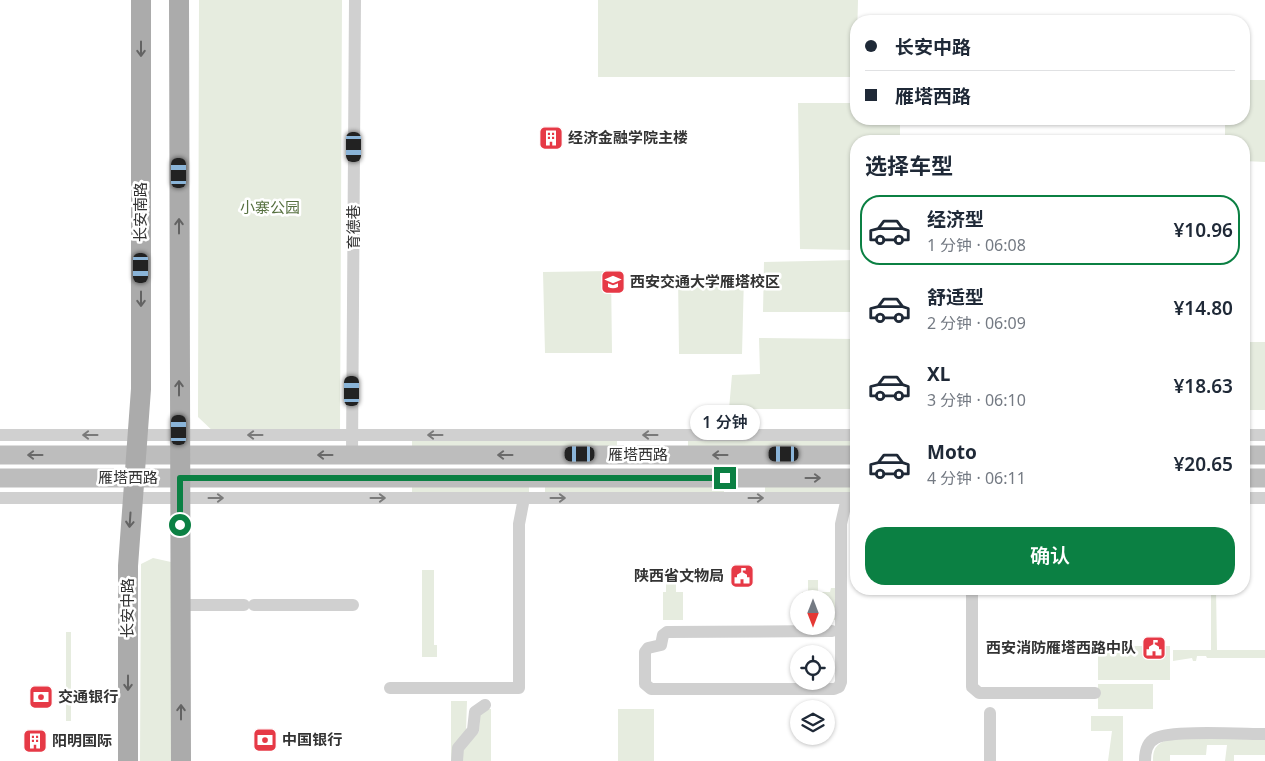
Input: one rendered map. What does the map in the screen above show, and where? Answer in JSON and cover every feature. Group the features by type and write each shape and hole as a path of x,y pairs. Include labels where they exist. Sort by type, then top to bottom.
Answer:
{"main road":[{"name":"长安南路","path":"138,445 141,389 141,0"},
{"path":"179,0 181,761"},
{"name":"雁塔西路","path":"0,454 138,445 179,445 352,454 850,454"},
{"name":"长安中路","path":"128,761 128,566 132,498 138,445"},
{"path":"1250,454 1265,454"},
{"name":"雁塔西路","path":"0,478 850,478"},
{"path":"1250,478 1265,478"}],"street":[{"name":"育德巷","path":"352,454 355,0"},
{"path":"0,435 138,445"},
{"path":"179,445 352,435 850,435"},
{"path":"1250,435 1265,435"},
{"path":"0,498 850,498"},
{"path":"390,688 519,688 519,524 524,498"},
{"path":"1250,498 1265,498"},
{"path":"790,631 667,632 663,635 661,645 648,648 645,652 645,684 651,689 834,689 839,687 842,682 842,524 850,501"},
{"path":"972,595 972,687 974,690 979,692 1095,692"},
{"path":"181,605 353,605"},
{"path":"457,761 458,748 473,730 475,712 485,705"},
{"path":"990,713 990,761"},
{"path":"1145,761 1149,743 1165,734 1265,734"}],"green space":[{"name":"小寨公园","path":"199,0 342,0 340,433 216,434 198,417"},
{"path":"598,0 858,0 858,15 850,15 850,77 598,77"},
{"path":"1250,80 1265,80 1265,162 1250,161 1250,135 1225,135 1225,125 1250,125"},
{"path":"798,103 850,103 850,125 900,125 900,135 850,135 850,250 800,249"},
{"path":"850,260 850,312 763,312 764,262"},
{"path":"611,271 612,353 545,353 543,272"},
{"path":"678,276 744,276 742,354 679,354"},
{"path":"759,338 850,339 850,409 729,409 732,375 760,374"},
{"path":"1250,342 1265,342 1265,410 1250,410"},
{"path":"412,438 617,438 617,448 412,448"},
{"path":"688,438 850,438 850,448 688,448"},
{"path":"412,484 529,484 529,494 412,494"},
{"path":"545,484 724,484 724,494 545,494"},
{"path":"765,484 850,484 850,494 765,494"},
{"path":"153,558 171,562 173,761 140,761 141,564"},
{"path":"422,570 434,570 434,645 437,645 437,657 422,657"},
{"path":"666,580 676,580 676,592 683,592 683,620 663,620 663,592 666,592"},
{"path":"808,580 818,580 818,590 808,590"},
{"path":"831,588 837,588 837,620 835,620 835,590 830,590"},
{"path":"1211,595 1216,595 1217,650 1265,650 1265,658 1207,658 1206,656 1197,656 1196,661 1193,661 1192,658 1173,661 1173,650 1211,650"},
{"path":"66,632 71,632 71,721 66,721"},
{"path":"1098,646 1170,646 1170,680 1098,680"},
{"path":"1098,684 1153,684 1153,709 1098,709"},
{"path":"451,701 467,701 466,731 451,761"},
{"path":"480,709 491,709 491,761 461,761 463,749 479,732"},
{"path":"618,709 654,709 654,761 618,761"},
{"path":"1091,716 1123,716 1123,761 1108,761 1112,731 1091,731"},
{"path":"1169,739 1265,739 1265,755 1234,755 1234,761 1225,761 1227,745 1207,745 1206,755 1170,755 1170,761 1153,761 1156,747"}],"place":[{"name":"经济金融学院主楼","path":"551,138"},
{"name":"西安交通大学雁塔校区","path":"613,282"},
{"name":"陕西省文物局","path":"742,576"},
{"name":"西安消防雁塔西路中队","path":"1154,648"},
{"name":"交通银行","path":"41,697"},
{"name":"中国银行","path":"265,740"},
{"name":"阳明国际","path":"35,741"}],"route":[{"path":"180,525 180,478 725,478"}]}
